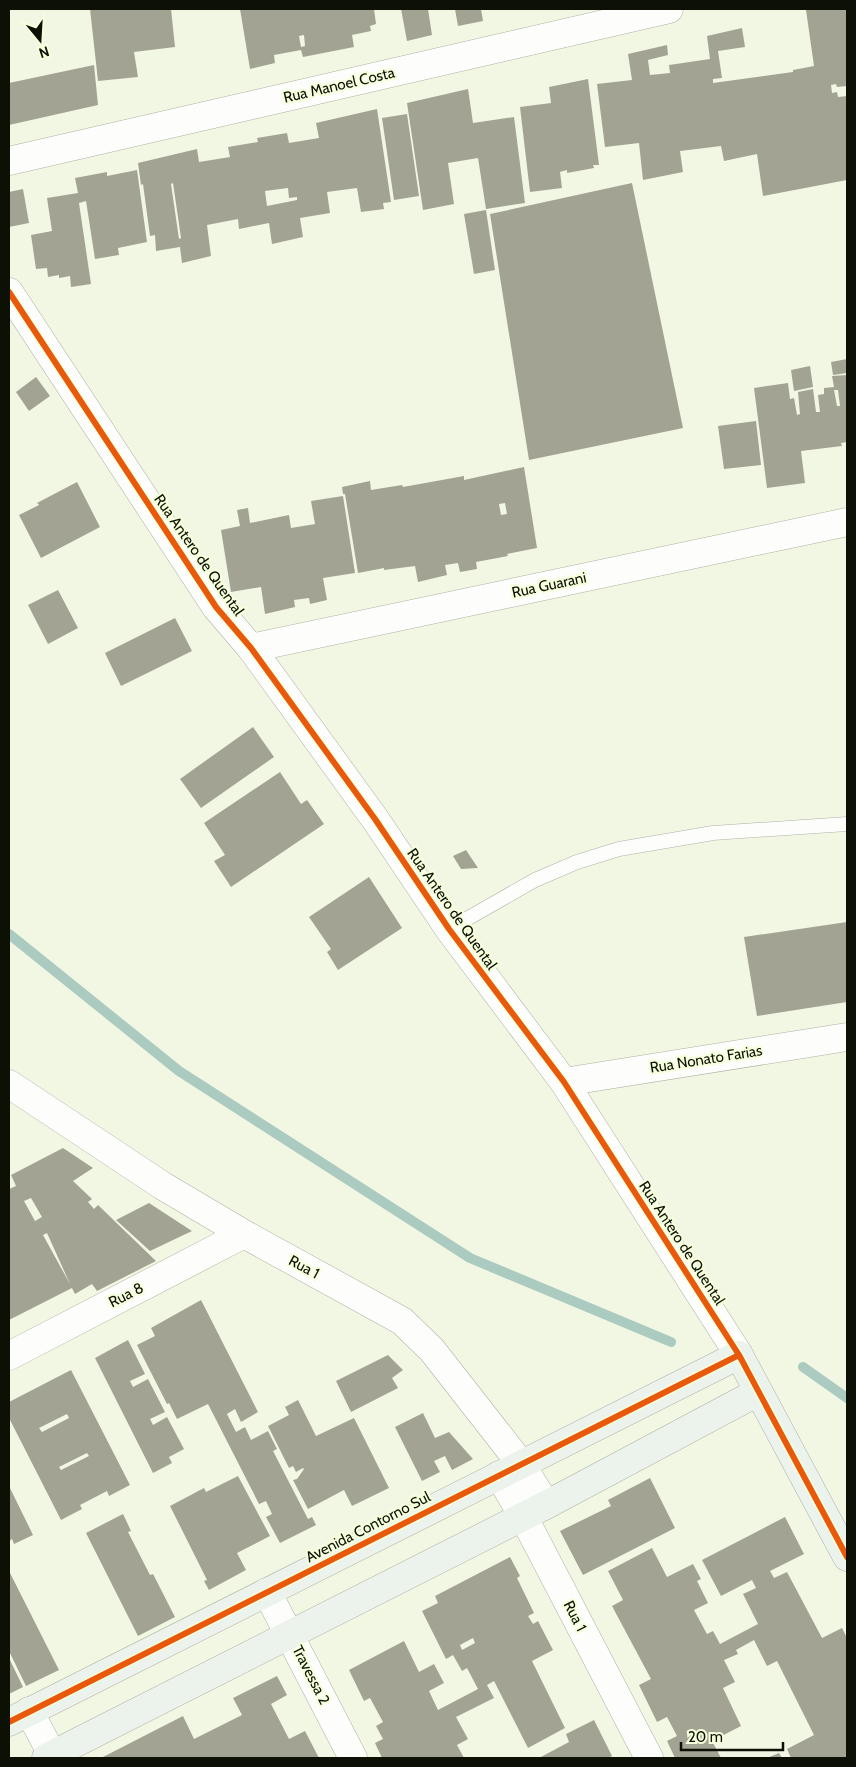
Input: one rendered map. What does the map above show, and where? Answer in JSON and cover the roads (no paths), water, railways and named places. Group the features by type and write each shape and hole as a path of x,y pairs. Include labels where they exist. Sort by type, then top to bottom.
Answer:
{"street":[{"name":"Rua Manoel Costa","path":"9,160 669,9"},
{"name":"Rua Antero de Quental","path":"9,292 216,607 251,648 375,819 449,928 564,1082 739,1355 847,1557"},
{"name":"Rua Guarani","path":"251,648 847,522"},
{"name":"Rua Nonato Farias","path":"564,1082 847,1037"},
{"name":"Rua 1","path":"9,1084 163,1186 244,1234 402,1321 432,1350 535,1510 649,1758"},
{"name":"Rua 8","path":"9,1356 244,1234"},
{"name":"Avenida Contorno Sul","path":"19,1717 739,1355"},
{"path":"19,1717 50,1757 535,1510 758,1392"},
{"name":"Travessa 2","path":"267,1592 291,1635 353,1758"}],"lane":[{"path":"449,928 536,880 577,862 619,849 713,833 847,824"}],"waterway":[{"path":"9,934 179,1071 470,1258 671,1342"},
{"path":"803,1367 847,1398"}]}
